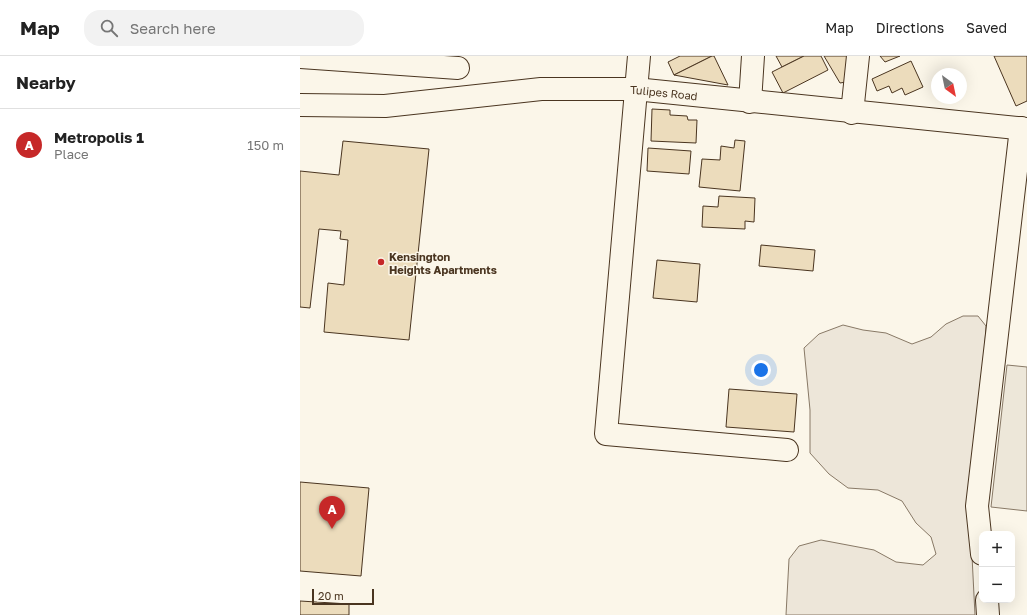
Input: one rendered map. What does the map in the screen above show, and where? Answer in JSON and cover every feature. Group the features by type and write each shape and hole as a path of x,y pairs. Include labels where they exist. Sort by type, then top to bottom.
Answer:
{"street":[{"path":"639,56 606,434 787,450"},
{"path":"750,102 753,56"},
{"path":"852,112 858,56"},
{"path":"300,57 459,62 460,99"},
{"name":"Tulipes Road","path":"300,104 385,106 541,89 635,90 1024,128"},
{"path":"980,531 977,506 1024,128"},
{"path":"987,603 988,615"}],"shaded area":[{"path":"963,316 978,316 986,326 972,556 975,615 786,615 789,559 799,546 821,540 874,550 896,562 923,565 936,554 931,537 916,523 902,501 878,490 848,488 829,474 810,453 810,410 804,348 819,334 843,325 863,330 886,333 912,344 931,337 946,324"},
{"path":"1007,365 1027,367 1027,511 991,507"}],"building":[{"path":"680,56 712,56 674,75 668,62"},
{"path":"714,56 728,85 674,75"},
{"path":"776,56 804,56 782,67"},
{"path":"804,56 821,56 828,70 783,93 772,72"},
{"path":"824,56 850,56 846,82 840,83"},
{"path":"880,56 900,56 885,62"},
{"path":"994,56 1027,56 1027,101 1016,106"},
{"path":"911,61 923,87 905,95 902,88 892,93 889,86 877,91 872,79"},
{"path":"652,109 670,110 670,115 687,116 688,120 697,120 696,143 651,141"},
{"path":"735,140 745,141 740,191 699,187 702,159 720,160 721,146 734,148"},
{"name":"Kensington Heights Apartments","path":"343,141 429,149 409,340 324,332 328,283 344,285 348,240 340,239 341,231 319,229 310,308 300,307 300,171 339,175"},
{"path":"648,148 691,151 689,174 647,171"},
{"path":"719,196 755,198 754,222 745,221 745,229 702,227 703,206 718,207"},
{"path":"761,245 815,250 813,271 759,266"},
{"path":"657,260 700,264 697,302 653,298"},
{"path":"729,389 797,394 794,432 726,427"},
{"path":"300,482 369,488 361,576 300,571"},
{"path":"300,601 349,604 349,615 300,615"}],"place":[{"name":"Kensington Heights Apartments","path":"381,262"},
{"name":"Metropolis 1","path":"332,529"}]}
